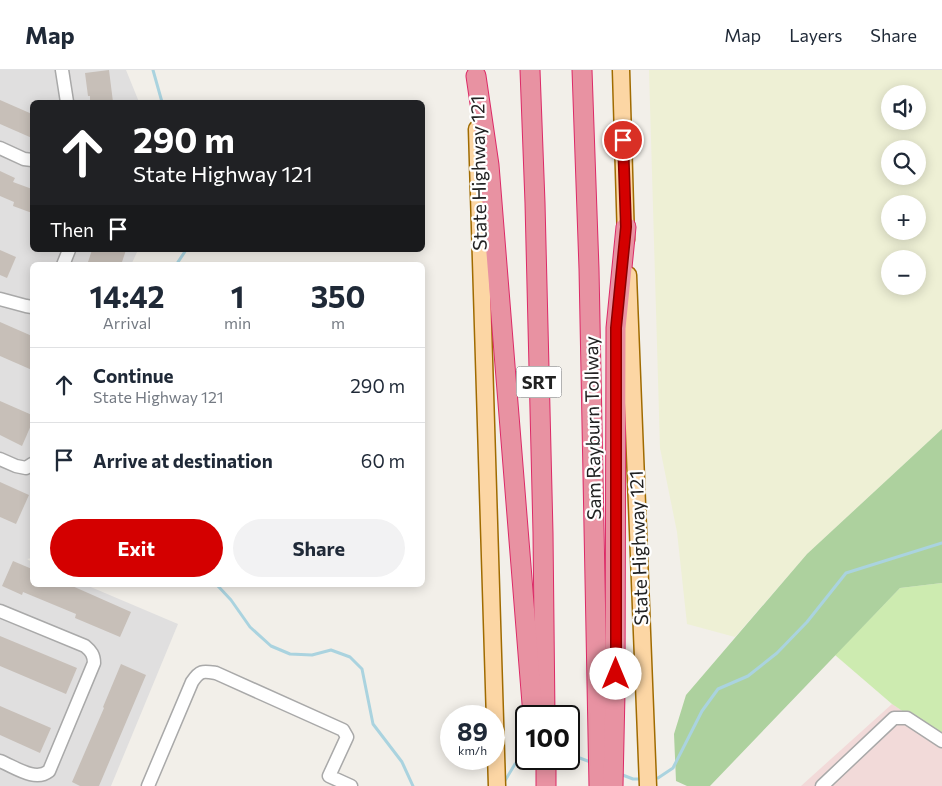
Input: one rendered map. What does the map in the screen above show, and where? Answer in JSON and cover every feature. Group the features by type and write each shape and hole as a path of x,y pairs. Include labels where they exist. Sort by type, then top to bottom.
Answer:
{"highway":[{"name":"SRT","path":"530,70 541,474 538,694 542,705"},
{"name":"Sam Rayburn Tollway","path":"582,70 606,693 599,786"},
{"path":"475,73 490,175 538,694 536,705"},
{"path":"613,786 606,693 616,328 626,227"}],"main road":[{"name":"State Highway 121","path":"621,70 648,786"},
{"name":"State Highway 121","path":"475,73 480,276 498,786"}],"street":[{"path":"62,70 67,100"},
{"path":"0,148 30,160"},
{"path":"0,299 30,306"},
{"path":"0,459 16,466 29,466"},
{"path":"0,611 85,646 93,653 94,663 49,771 35,776 0,761"},
{"path":"148,786 192,682 196,675 204,671 216,674 343,730 347,737 329,776 351,786"},
{"path":"822,786 894,718 907,718 942,741"}],"shaded area":[{"path":"0,70 126,70 138,100 30,100 30,252 137,252 132,262 30,262 30,558 27,559 30,561 30,587 91,587 178,624 111,786 0,786"},
{"path":"892,704 942,738 942,786 801,786"}],"green space":[{"path":"649,70 942,70 942,429 807,554 735,637 687,624 677,532 660,448"},
{"path":"942,429 942,583 900,588 710,786 687,786 676,781 674,734 686,695 807,554"},
{"path":"942,583 942,738 892,704 835,655 900,588"}],"building":[{"path":"109,70 113,100 90,100 85,73"},
{"path":"0,100 30,113 30,137 0,124"},
{"path":"0,171 15,178 13,182 30,188 30,212 13,206 14,202 0,196"},
{"path":"0,250 16,257 7,278 0,275"},
{"path":"91,252 125,252 122,262 88,262"},
{"path":"0,322 30,335 30,369 0,356"},
{"path":"0,401 30,414 30,428 22,446 0,435"},
{"path":"0,482 29,495 16,524 0,517"},
{"path":"13,561 30,568 30,587 75,587 131,612 120,637 75,618 76,614 23,592 22,595 2,586"},
{"path":"0,636 77,668 66,694 0,666"},
{"path":"121,664 146,675 99,786 80,786 72,782"},
{"path":"0,706 51,728 40,753 0,735"}],"waterway":[{"path":"153,70 161,100"},
{"path":"178,262 185,252"},
{"path":"654,778 658,778 673,768 702,711 718,689 748,676 777,653 807,622 846,573 942,543"},
{"path":"219,587 231,600 250,627 271,646 290,654 312,655 331,650 350,657 362,669 373,724 402,762 413,786"},
{"path":"580,758 593,763"},
{"path":"503,784 515,764"},
{"path":"620,774 633,779 642,779"}],"route":[{"path":"616,674 616,328 626,227 623,140"}]}
